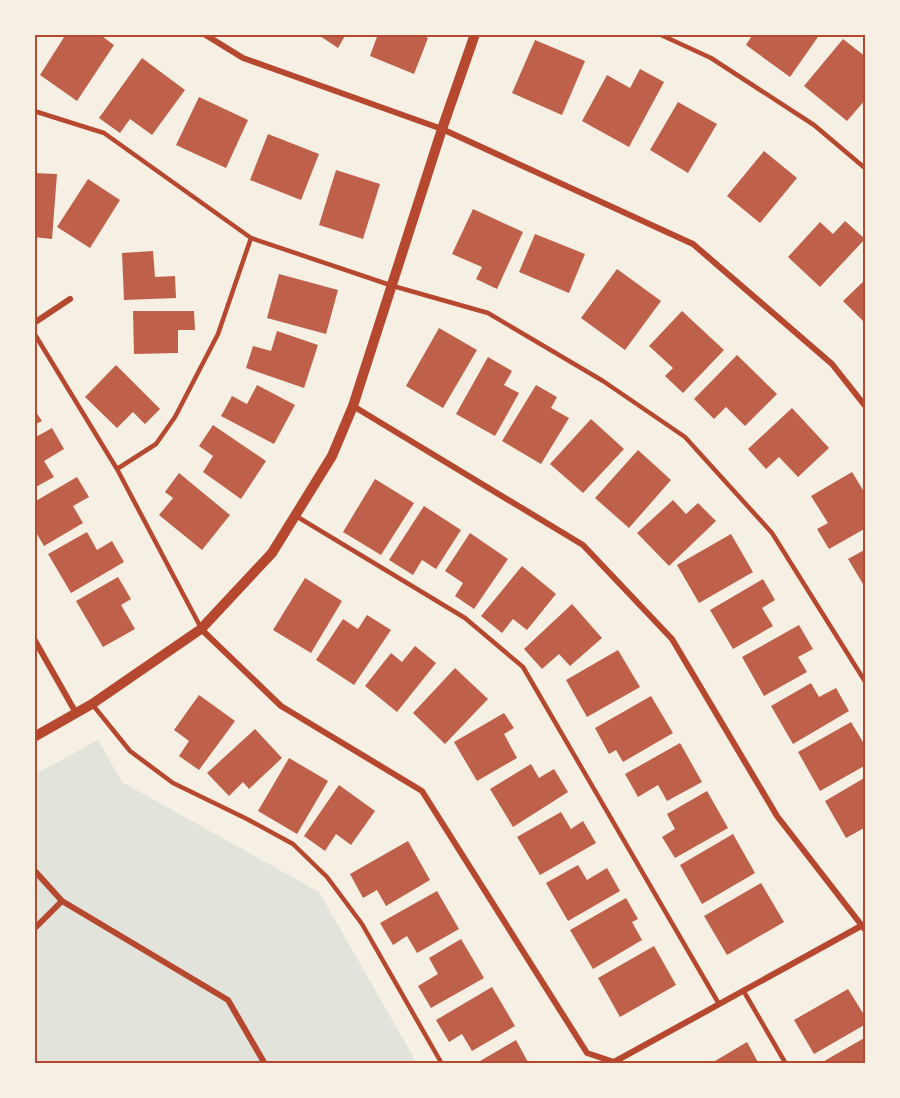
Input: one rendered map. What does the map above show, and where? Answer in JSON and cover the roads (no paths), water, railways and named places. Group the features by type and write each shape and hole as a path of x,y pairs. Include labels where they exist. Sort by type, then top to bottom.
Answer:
{"street":[{"path":"204,34 243,58 442,129 693,244 832,364 866,407"},
{"path":"34,737 92,704 201,630 272,553 332,456 353,406 442,129 476,34"},
{"path":"34,323 70,299"},
{"path":"201,630 281,706 422,791 587,1053 614,1062 743,990 863,928 777,816 672,639 583,545 353,406"},
{"path":"34,639 76,714"},
{"path":"34,870 62,901 228,1000 265,1064"},
{"path":"34,929 62,901"}],"lane":[{"path":"659,34 720,64 814,125 866,169"},
{"path":"34,111 104,133 251,238 393,286 488,313 603,381 685,437 772,534 866,683"},
{"path":"117,469 156,444 175,417 218,334 251,238"},
{"path":"34,333 117,469 201,630"},
{"path":"294,515 465,618 523,667 719,1004"},
{"path":"92,704 130,751 173,783 292,844 327,877 362,924 442,1064"},
{"path":"743,990 786,1064"}]}
